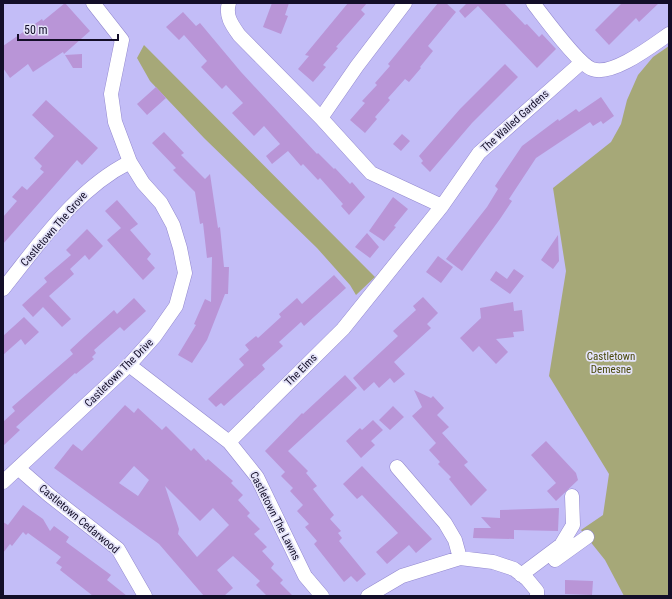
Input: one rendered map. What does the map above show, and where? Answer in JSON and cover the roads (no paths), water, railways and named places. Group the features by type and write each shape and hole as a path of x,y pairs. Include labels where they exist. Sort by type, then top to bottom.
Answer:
{"street":[{"name":"Castletown The Drive","path":"3,482 129,366 155,336 176,306 185,273 180,248 173,225 161,203 142,183 130,162 115,122 111,94 122,40 93,3"},
{"path":"229,3 229,20 239,35 321,118 371,173 442,206"},
{"path":"321,118 357,66 405,3"},
{"path":"533,3 582,62 593,70 607,70 618,66 669,34"},
{"name":"The Walled Gardens","path":"371,296 442,206 479,153 582,62"},
{"name":"Castletown The Grove","path":"3,289 81,196 118,168 130,162"},
{"name":"The Elms","path":"229,442 343,328 371,296"},
{"name":"Castletown The Lawns","path":"129,366 229,442 257,477 306,576 322,596"},
{"path":"397,467 445,523 455,540 460,558"},
{"name":"Castletown Cedarwood","path":"18,468 49,495 118,549 145,596"},
{"path":"524,577 561,545 573,525 572,496"},
{"path":"524,577 587,537"},
{"path":"368,596 402,576 460,558 493,562 514,569 524,577 536,591 537,596"}],"park label":[{"name":"Castletown Demesne","path":"611,362"}]}
